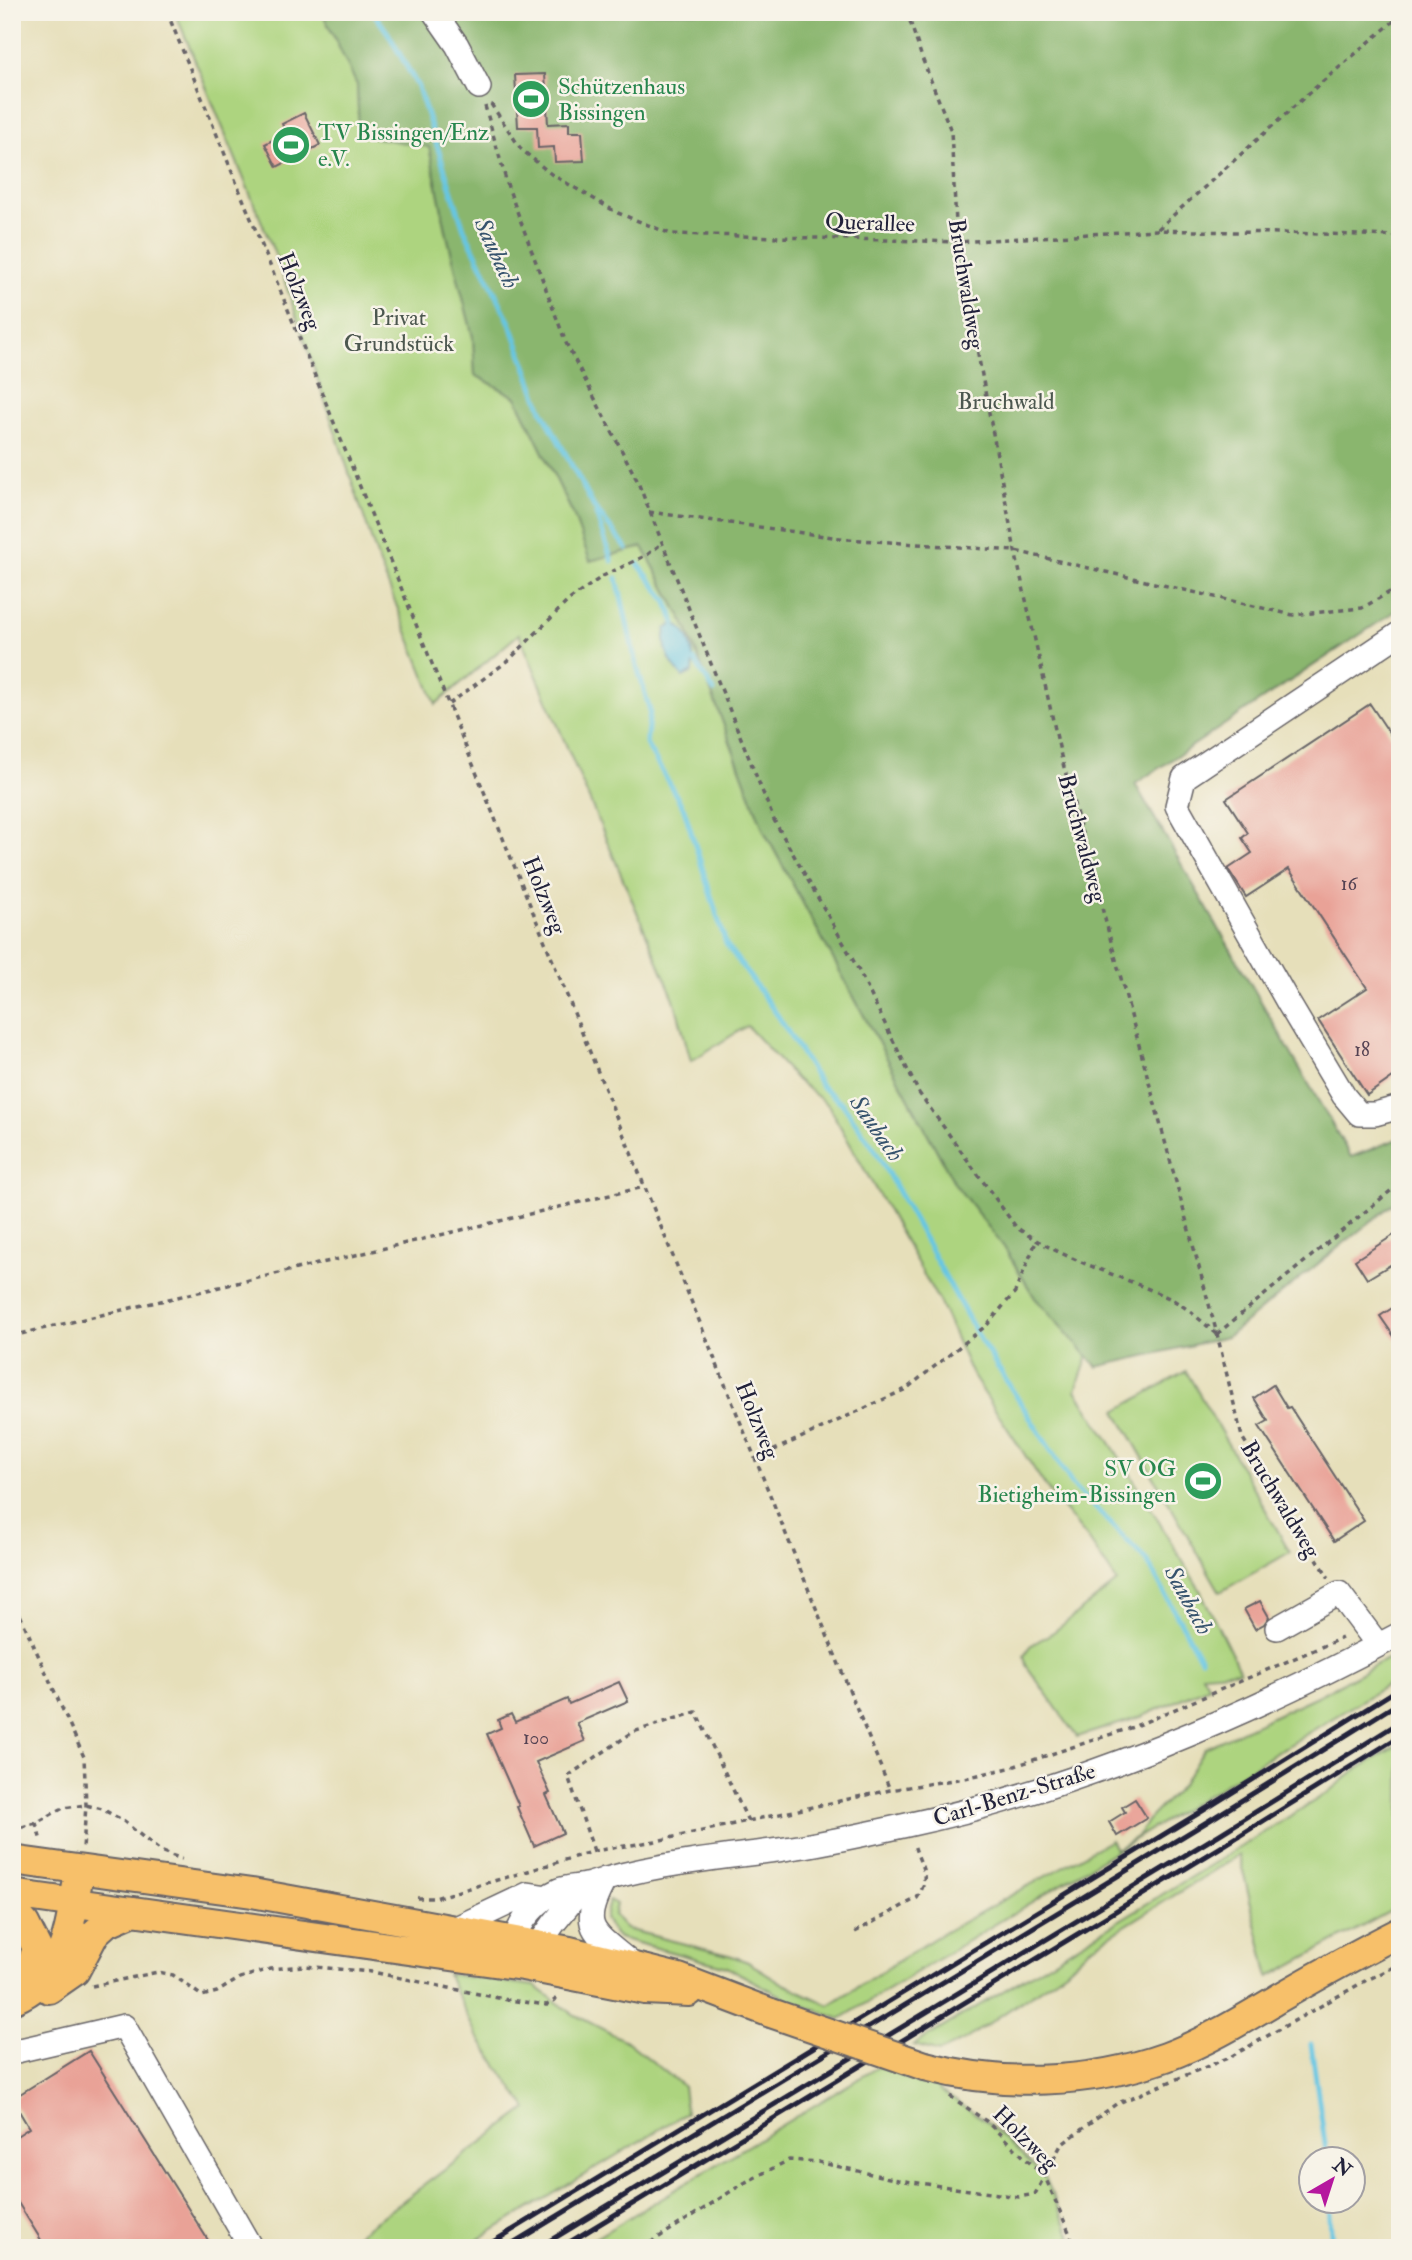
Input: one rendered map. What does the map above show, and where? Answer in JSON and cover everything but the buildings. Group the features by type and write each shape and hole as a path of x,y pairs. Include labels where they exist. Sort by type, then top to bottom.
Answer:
{"main road":[{"path":"12,1860 252,1893 452,1930 526,1951 569,1975 645,1990 720,1994"},
{"path":"17,1998 48,1977 62,1953 80,1868"},
{"path":"12,1894 134,1911 526,1951 632,1965 680,1978 771,2013 932,2068 990,2078 1035,2079 1107,2072 1165,2057 1216,2035 1347,1959 1400,1932"},
{"path":"12,1909 25,1924 37,1948 17,1998"},
{"path":"17,1998 48,1989 75,1971 95,1933 106,1923 134,1911"}],"street":[{"path":"434,12 457,45 479,87"},
{"path":"1400,633 1184,778 1177,806 1344,1096 1359,1114 1375,1114 1400,1107"},
{"path":"1277,1628 1339,1593 1371,1637"},
{"name":"Carl-Benz-Straße","path":"526,1951 526,1918 560,1889 630,1871 801,1846 910,1825 1074,1778 1146,1752 1265,1702 1371,1637 1400,1634"},
{"path":"526,1951 595,1882"},
{"path":"595,1882 591,1923 598,1936 632,1965"},
{"name":"Carl-Benz-Straße","path":"452,1930 528,1894 548,1897"},
{"path":"12,2052 124,2026 251,2248"}],"path":[{"name":"Holzweg","path":"167,12 890,1790"},
{"name":"Bruchwaldweg","path":"908,12 922,58 951,131 957,242 1015,551 1061,756 1217,1334 1242,1437 1339,1593"},
{"path":"1156,230 1309,93 1400,16"},
{"path":"479,87 508,187 566,343 636,480 774,820 857,967 919,1093 1016,1227 1036,1242 1172,1300 1217,1334 1400,1183"},
{"name":"Querallee","path":"479,87 521,149 551,174 618,213 671,234 957,242 1156,230 1400,236"},
{"path":"649,512 847,539 1015,551 1293,615 1362,608 1400,586"},
{"path":"449,704 509,660 569,600 603,576 647,555 661,544"},
{"path":"12,1336 645,1187"},
{"path":"755,1459 906,1389 987,1325 1015,1292 1036,1242"},
{"path":"12,1597 84,1757 86,1805 80,1868"},
{"path":"415,1898 435,1898 594,1851 656,1841 890,1790 1009,1768 1133,1727 1371,1637"},
{"path":"594,1851 568,1776 633,1732 696,1712 749,1822"},
{"path":"12,1830 36,1823 63,1808 86,1805 102,1809 122,1820 160,1851 190,1862"},
{"path":"855,1932 917,1898 922,1890 925,1881 923,1868 916,1853 910,1825"},
{"path":"62,1980 81,1989 159,1972 173,1975 202,1996 217,1992 240,1978 270,1969 304,1966 372,1972 508,2000 547,2005 555,2000 569,1975"},
{"name":"Holzweg","path":"932,2068 939,2090 986,2121 1045,2176 1076,2248"},
{"path":"642,2248 744,2183 789,2160 818,2162 898,2180 1019,2197 1035,2194 1045,2176"}],"green space":[{"name":"Privat Grundstück","path":"175,12 322,12 357,84 359,135 429,146 447,235 473,337 475,375 516,397 573,514 590,560 643,547 687,628 764,831 955,1184 1004,1247 1035,1298 1088,1356 1076,1390 1200,1590 1240,1671 1202,1674 1209,1686 1141,1717 1077,1737 1026,1665 1024,1656 1030,1646 1055,1631 1117,1582 1089,1540 1048,1490 971,1373 941,1305 828,1105 797,1080 747,1026 691,1061 674,999 519,634 436,704 379,562 279,264"},
{"name":"Bruchwald","path":"322,12 1400,12 1400,608 1135,784 1351,1157 1400,1138 1400,1198 1227,1337 1097,1367 1035,1298 1004,1247 955,1184 764,831 687,628 643,547 590,561 573,514 516,397 475,375 473,337 447,235 429,147 359,135 357,85"},
{"name":"SV OG Bietigheim-Bissingen","path":"1186,1371 1290,1552 1220,1592 1116,1411"},
{"path":"1400,1652 1400,1677 840,2019 791,2001 727,1967 619,1938 605,1919 609,1900 616,1904 614,1915 626,1929 732,1956 829,2005 936,1937 1111,1840 1116,1849 1138,1836 1147,1821 1182,1785 1205,1748 1319,1695"},
{"path":"1400,1744 1400,1906 1269,1977 1239,1855 1090,1948 1066,1971 963,2041 939,2052 914,2045 1232,1852 1327,1793 1351,1773"},
{"path":"447,1974 535,1986 573,2014 628,2042 683,2086 686,2113 464,2248 339,2248 527,2109 476,2034"},
{"path":"896,2056 939,2069 939,2090 986,2121 1045,2177 1076,2248 579,2248"}],"water":[{"path":"675,623 685,632 692,651 693,672 683,677 671,661 665,643 666,629"}],"waterway":[{"name":"Saubach","path":"373,12 418,87 464,229 511,325 542,410 594,507 627,549"},
{"name":"Saubach","path":"596,514 612,561"},
{"name":"Saubach","path":"638,564 666,600 675,623"},
{"name":"Saubach","path":"617,578 650,711 646,744 684,809 726,944 778,1016 822,1087 842,1103 875,1150 981,1341 1073,1485 1147,1561 1201,1659"},
{"name":"Saubach","path":"694,660 714,691"},
{"name":"Saubach","path":"1311,2044 1325,2144"},
{"name":"Saubach","path":"1330,2214 1332,2248"}],"railway":[{"path":"483,2248 1400,1688"},
{"path":"505,2248 1400,1702"},
{"path":"538,2248 1400,1722"},
{"path":"560,2248 1400,1736"}],"place":[{"name":"Schützenhaus Bissingen","path":"531,99"},
{"name":"TV Bissingen/Enz e.V.","path":"291,145"},
{"name":"SV OG Bietigheim-Bissingen","path":"1203,1481"}]}
